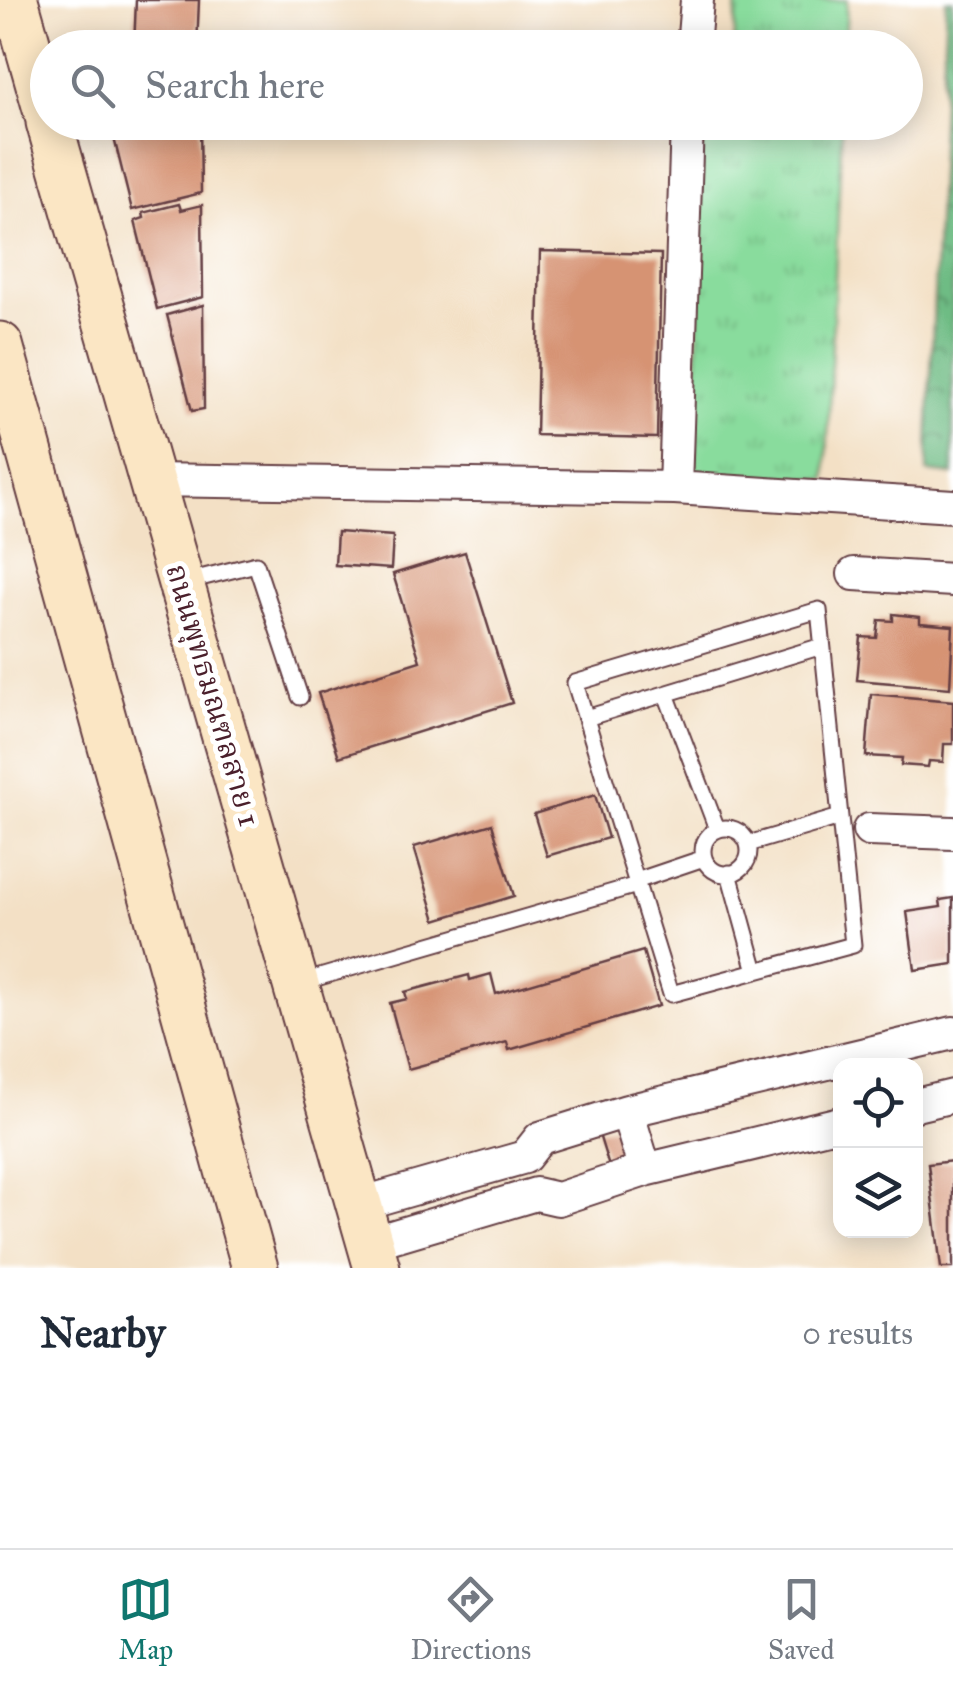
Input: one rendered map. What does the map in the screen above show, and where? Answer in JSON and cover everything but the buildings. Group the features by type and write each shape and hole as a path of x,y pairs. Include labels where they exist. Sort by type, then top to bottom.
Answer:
{"main road":[{"name":"ถนนพุทธมณฑลสาย 1","path":"14,0 30,56"},
{"name":"ถนนพุทธมณฑลสาย 1","path":"54,140 369,1238"},
{"path":"0,345 255,1268"}],"street":[{"path":"694,30 697,0"},
{"path":"675,488 686,140"},
{"path":"151,480 675,488 953,506"},
{"path":"854,574 953,580"},
{"path":"854,823 953,833"},
{"path":"369,1238 526,1156 540,1138 627,1111 953,1034"},
{"path":"923,1103 953,1096"},
{"path":"627,1111 646,1170"},
{"path":"369,1238 536,1194 558,1199 646,1170 833,1125"}],"lane":[{"path":"180,582 256,564 300,697"},
{"path":"818,610 822,646 854,823 853,945 670,994 576,682 818,610"},
{"path":"586,718 822,646"},
{"path":"666,694 717,830"},
{"path":"748,844 854,823"},
{"path":"717,830 736,830 748,844 749,856 741,869 729,873 712,869 704,858 704,842 717,830"},
{"path":"295,984 636,883 704,858"},
{"path":"729,873 756,971"}],"green space":[{"path":"737,0 847,0 846,30 735,30"},
{"path":"946,0 953,0 953,475 927,472"},
{"path":"702,140 841,140 826,480 695,474"}]}
